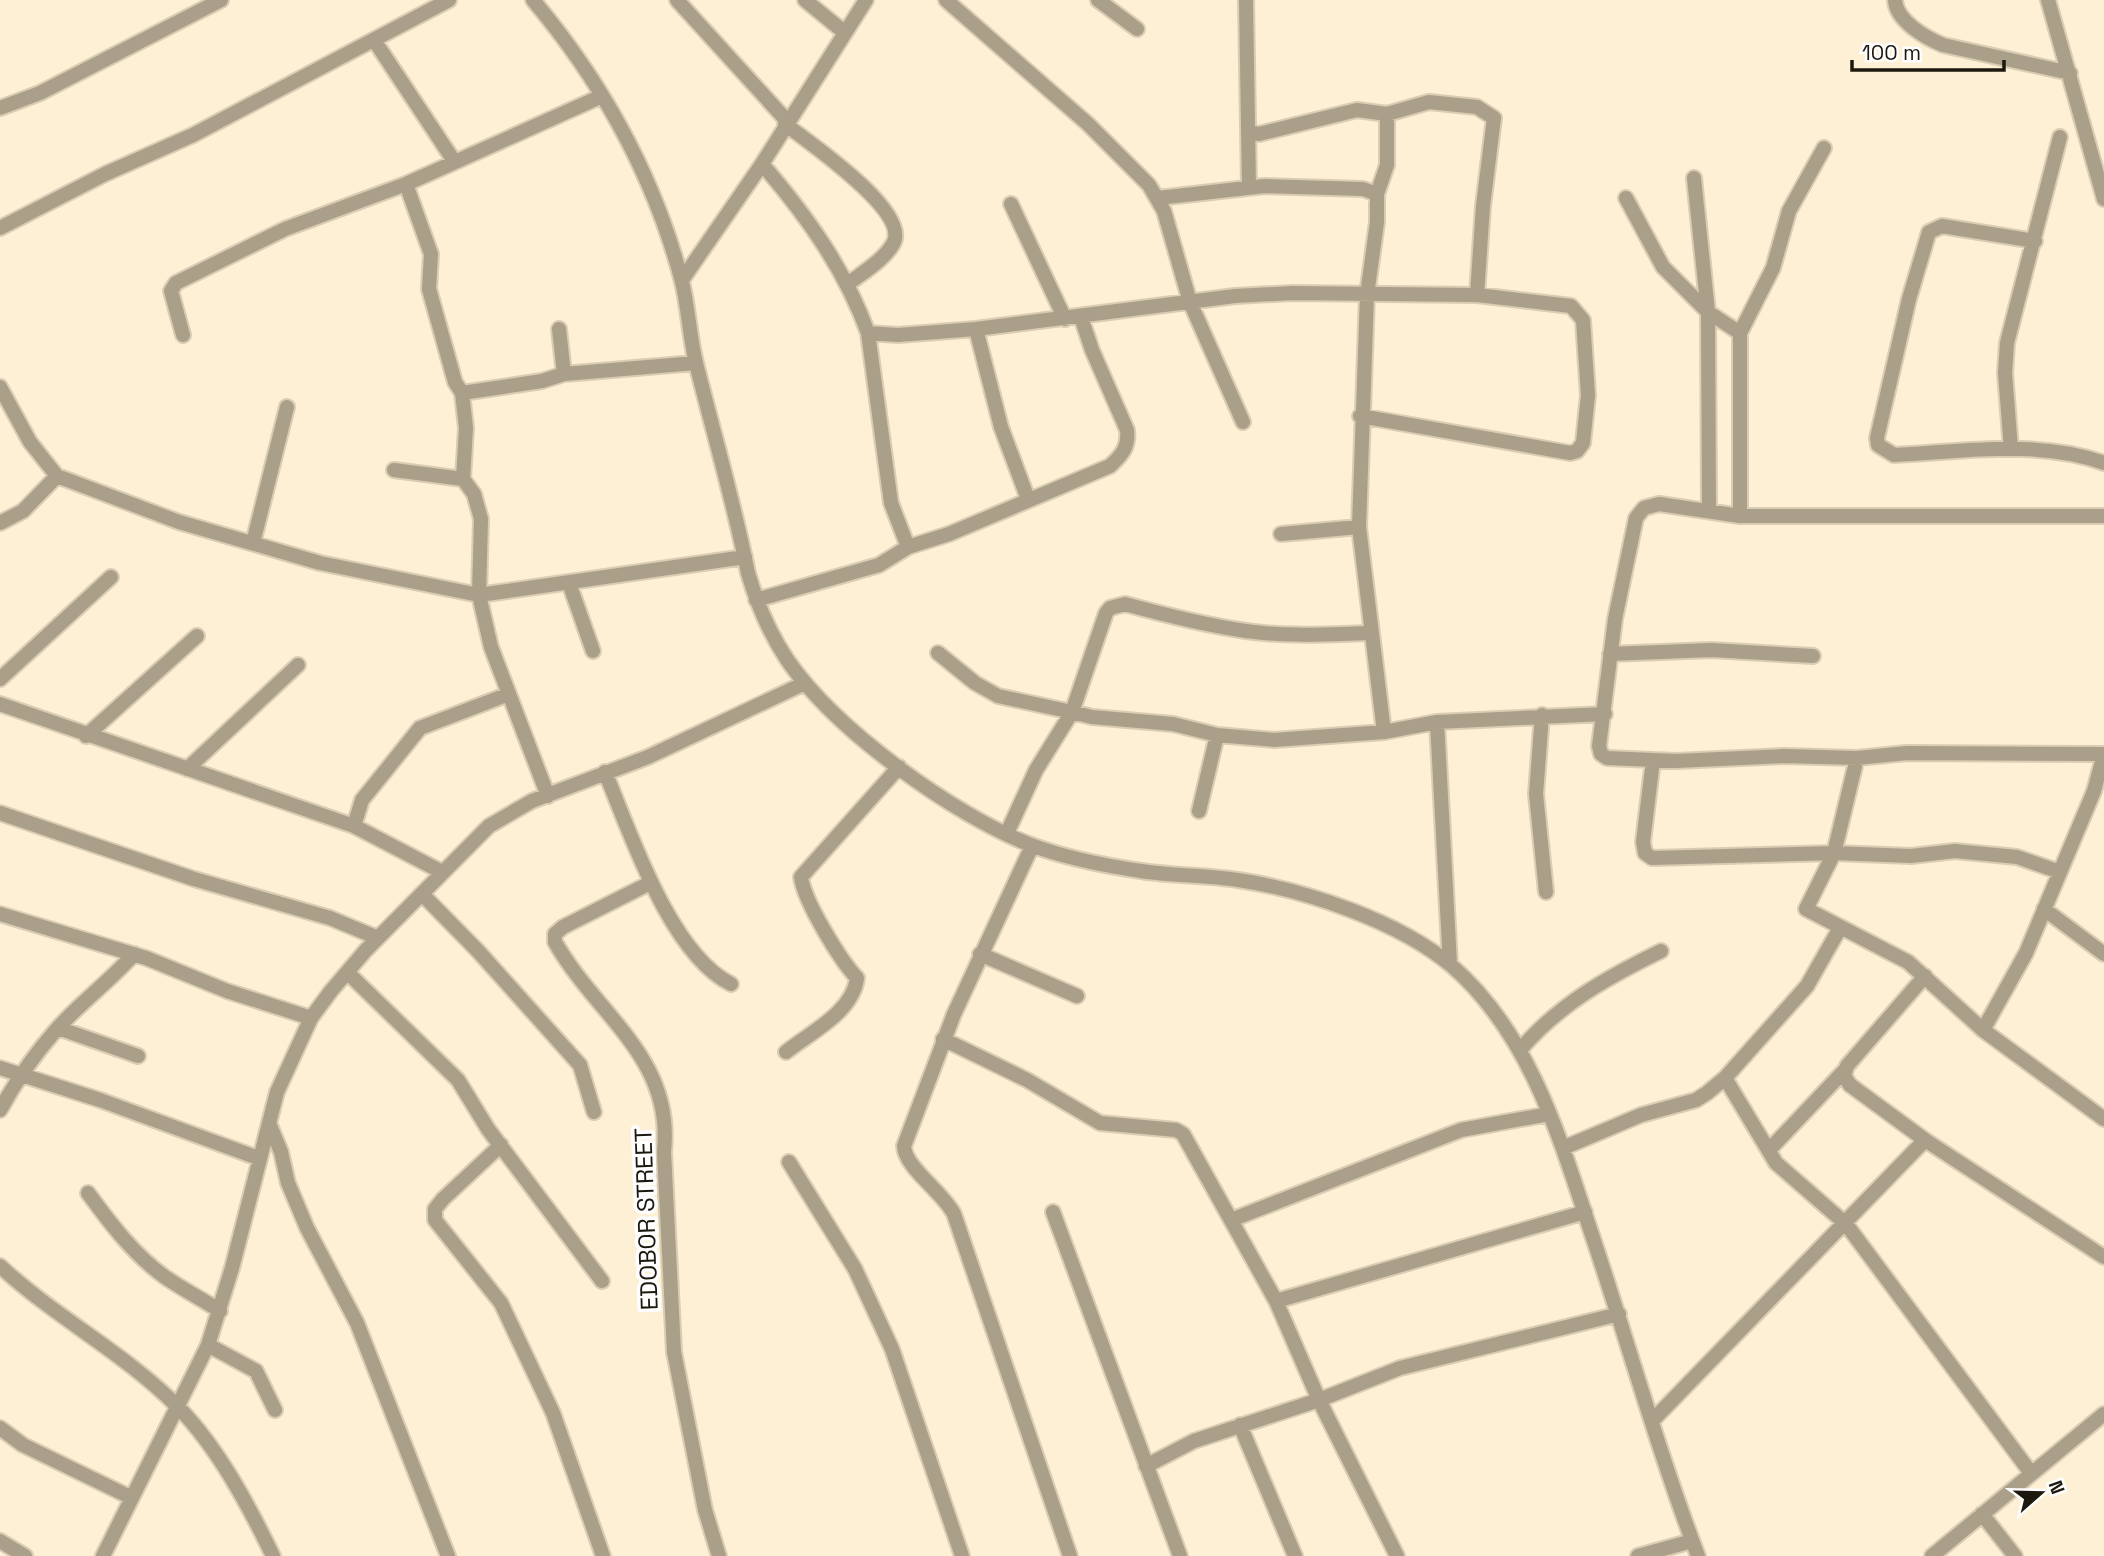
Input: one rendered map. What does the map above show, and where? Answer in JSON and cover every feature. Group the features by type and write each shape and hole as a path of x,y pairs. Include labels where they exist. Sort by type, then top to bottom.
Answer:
{"street":[{"path":"0,108 40,93 221,0"},
{"path":"0,228 105,174 193,135 449,0"},
{"path":"533,0 562,36 639,159 682,280 695,363 756,600 787,659 805,683 843,721 899,767 964,811 1032,846 1140,871 1235,879 1304,895 1371,920 1450,964 1481,996 1520,1050 1549,1114 1585,1212 1698,1556"},
{"path":"677,0 786,122 868,191 892,220 896,233 893,244 848,284"},
{"path":"805,0 844,32"},
{"path":"682,280 762,164 786,122 866,0"},
{"path":"946,0 1088,124 1132,166 1158,198 1190,302 1243,422"},
{"path":"1098,0 1137,29"},
{"path":"1246,0 1249,187"},
{"path":"1895,0 1900,14 1926,38 2070,73"},
{"path":"2048,0 2098,157 2104,198"},
{"path":"374,40 454,161"},
{"path":"183,335 171,290 176,283 285,229 406,184 602,96"},
{"path":"1248,132 1259,134 1357,110 1387,114 1429,102 1477,107 1494,118 1483,206 1477,295"},
{"path":"1384,732 1359,527 1360,416 1367,295 1377,222 1377,194 1387,164 1387,114"},
{"path":"2011,449 2006,373 2007,343 2060,137"},
{"path":"1740,516 1740,333 1773,268 1792,204 1824,148"},
{"path":"762,164 811,226 848,284 868,333 891,503 908,547"},
{"path":"1694,178 1708,312 1709,511"},
{"path":"406,184 431,254 429,289 455,382 462,393 466,428 463,479 474,494 481,519 479,595 491,647 548,796"},
{"path":"1158,198 1249,187 1363,189 1377,194"},
{"path":"1626,198 1663,267 1708,312 1740,333"},
{"path":"1011,204 1065,319"},
{"path":"2035,241 1942,226 1929,232 1909,299 1877,438 1885,452 1894,455 2011,449 2088,457 2104,463"},
{"path":"868,333 898,335 976,330 1190,302 1292,293 1477,295 1571,306 1581,314 1588,395 1580,447 1570,453 1360,416"},
{"path":"756,600 879,565 908,547 949,534 1110,466 1126,449 1127,430 1092,350 1081,317"},
{"path":"559,329 564,374"},
{"path":"976,330 1001,427 1028,499"},
{"path":"462,393 542,382 564,374 695,363"},
{"path":"0,387 30,442 57,476 180,522 320,564 479,595 745,557"},
{"path":"253,543 287,407"},
{"path":"394,470 463,479"},
{"path":"0,523 23,511 57,476"},
{"path":"1983,1030 2013,979 2044,909 2098,781 2104,754 1907,753 1857,758 1607,758 1601,754 1610,654 1632,535 1640,512 1659,504 1740,516 2104,516"},
{"path":"1281,534 1359,527"},
{"path":"0,679 111,577"},
{"path":"569,583 593,651"},
{"path":"1007,833 1036,770 1072,712 1106,613 1117,605 1125,604 1187,621 1248,632 1296,635 1371,633"},
{"path":"86,736 197,636"},
{"path":"1610,654 1711,650 1813,656"},
{"path":"939,653 975,683 998,696 1092,717 1173,724 1217,736 1273,740 1384,732 1437,722 1605,714"},
{"path":"187,769 298,665"},
{"path":"109,1553 130,1497 208,1345 220,1311 277,1092 311,1018 378,938 489,825 532,801 649,757 805,683"},
{"path":"354,826 362,800 420,728 435,720 509,694"},
{"path":"0,704 86,736 354,826 442,872"},
{"path":"1542,715 1536,794 1546,892"},
{"path":"1437,722 1450,964"},
{"path":"1199,811 1217,736"},
{"path":"1857,758 1834,853 1806,909 1895,955 1925,976 1983,1030 2104,1119"},
{"path":"1653,760 1643,842 1645,853 1652,858 1834,853 1910,856 1955,851 2017,857 2060,872"},
{"path":"786,1052 841,1009 855,994 857,978 846,967 808,903 800,877 899,767"},
{"path":"605,772 650,883 704,964 716,976 731,984"},
{"path":"0,813 194,878 330,918 378,938"},
{"path":"1032,846 980,954 943,1040 906,1136 905,1154 940,1192 954,1214 1070,1556"},
{"name":"EDOBOR STREET","path":"650,883 563,927 555,934 555,942 630,1038 649,1070 662,1101 667,1127 664,1152 674,1352 705,1510 719,1556"},
{"path":"422,894 478,951 580,1065 594,1112"},
{"path":"2044,909 2104,954"},
{"path":"0,914 134,954 227,991 311,1018"},
{"path":"1563,1148 1641,1115 1696,1100 1725,1078 1807,986 1840,928"},
{"path":"1520,1050 1540,1027 1591,988 1661,951"},
{"path":"0,1110 20,1075 58,1028 134,954"},
{"path":"980,954 1077,996"},
{"path":"348,973 458,1080 501,1145 602,1281"},
{"path":"1770,1149 1844,1072 1925,976"},
{"path":"58,1028 138,1056"},
{"path":"943,1040 1027,1080 1100,1123 1176,1129 1189,1142 1276,1301 1319,1400 1396,1556"},
{"path":"0,1068 100,1100 258,1158"},
{"path":"1844,1072 1850,1085 1925,1140 2104,1258"},
{"path":"1725,1078 1776,1163 1846,1224 2031,1473"},
{"path":"1231,1220 1461,1130 1549,1114"},
{"path":"269,1123 281,1152 288,1183 307,1228 357,1323 448,1556"},
{"path":"1653,1420 1925,1140"},
{"path":"501,1145 443,1199 435,1209 435,1220 501,1303 552,1413 603,1556"},
{"path":"789,1162 855,1269 892,1349 962,1556"},
{"path":"88,1193 113,1227 165,1278 220,1311"},
{"path":"1053,1212 1180,1556"},
{"path":"1276,1301 1585,1212"},
{"path":"0,1266 23,1288 139,1372 178,1408 224,1471 273,1556"},
{"path":"1146,1466 1182,1446 1319,1400 1400,1368 1619,1314"},
{"path":"208,1345 256,1371 275,1410"},
{"path":"1932,1556 2104,1414"},
{"path":"1240,1425 1295,1556"},
{"path":"0,1428 23,1445 130,1497"},
{"path":"1982,1514 2015,1556"},
{"path":"0,1541 25,1556"},
{"path":"1638,1556 1692,1542"}]}
